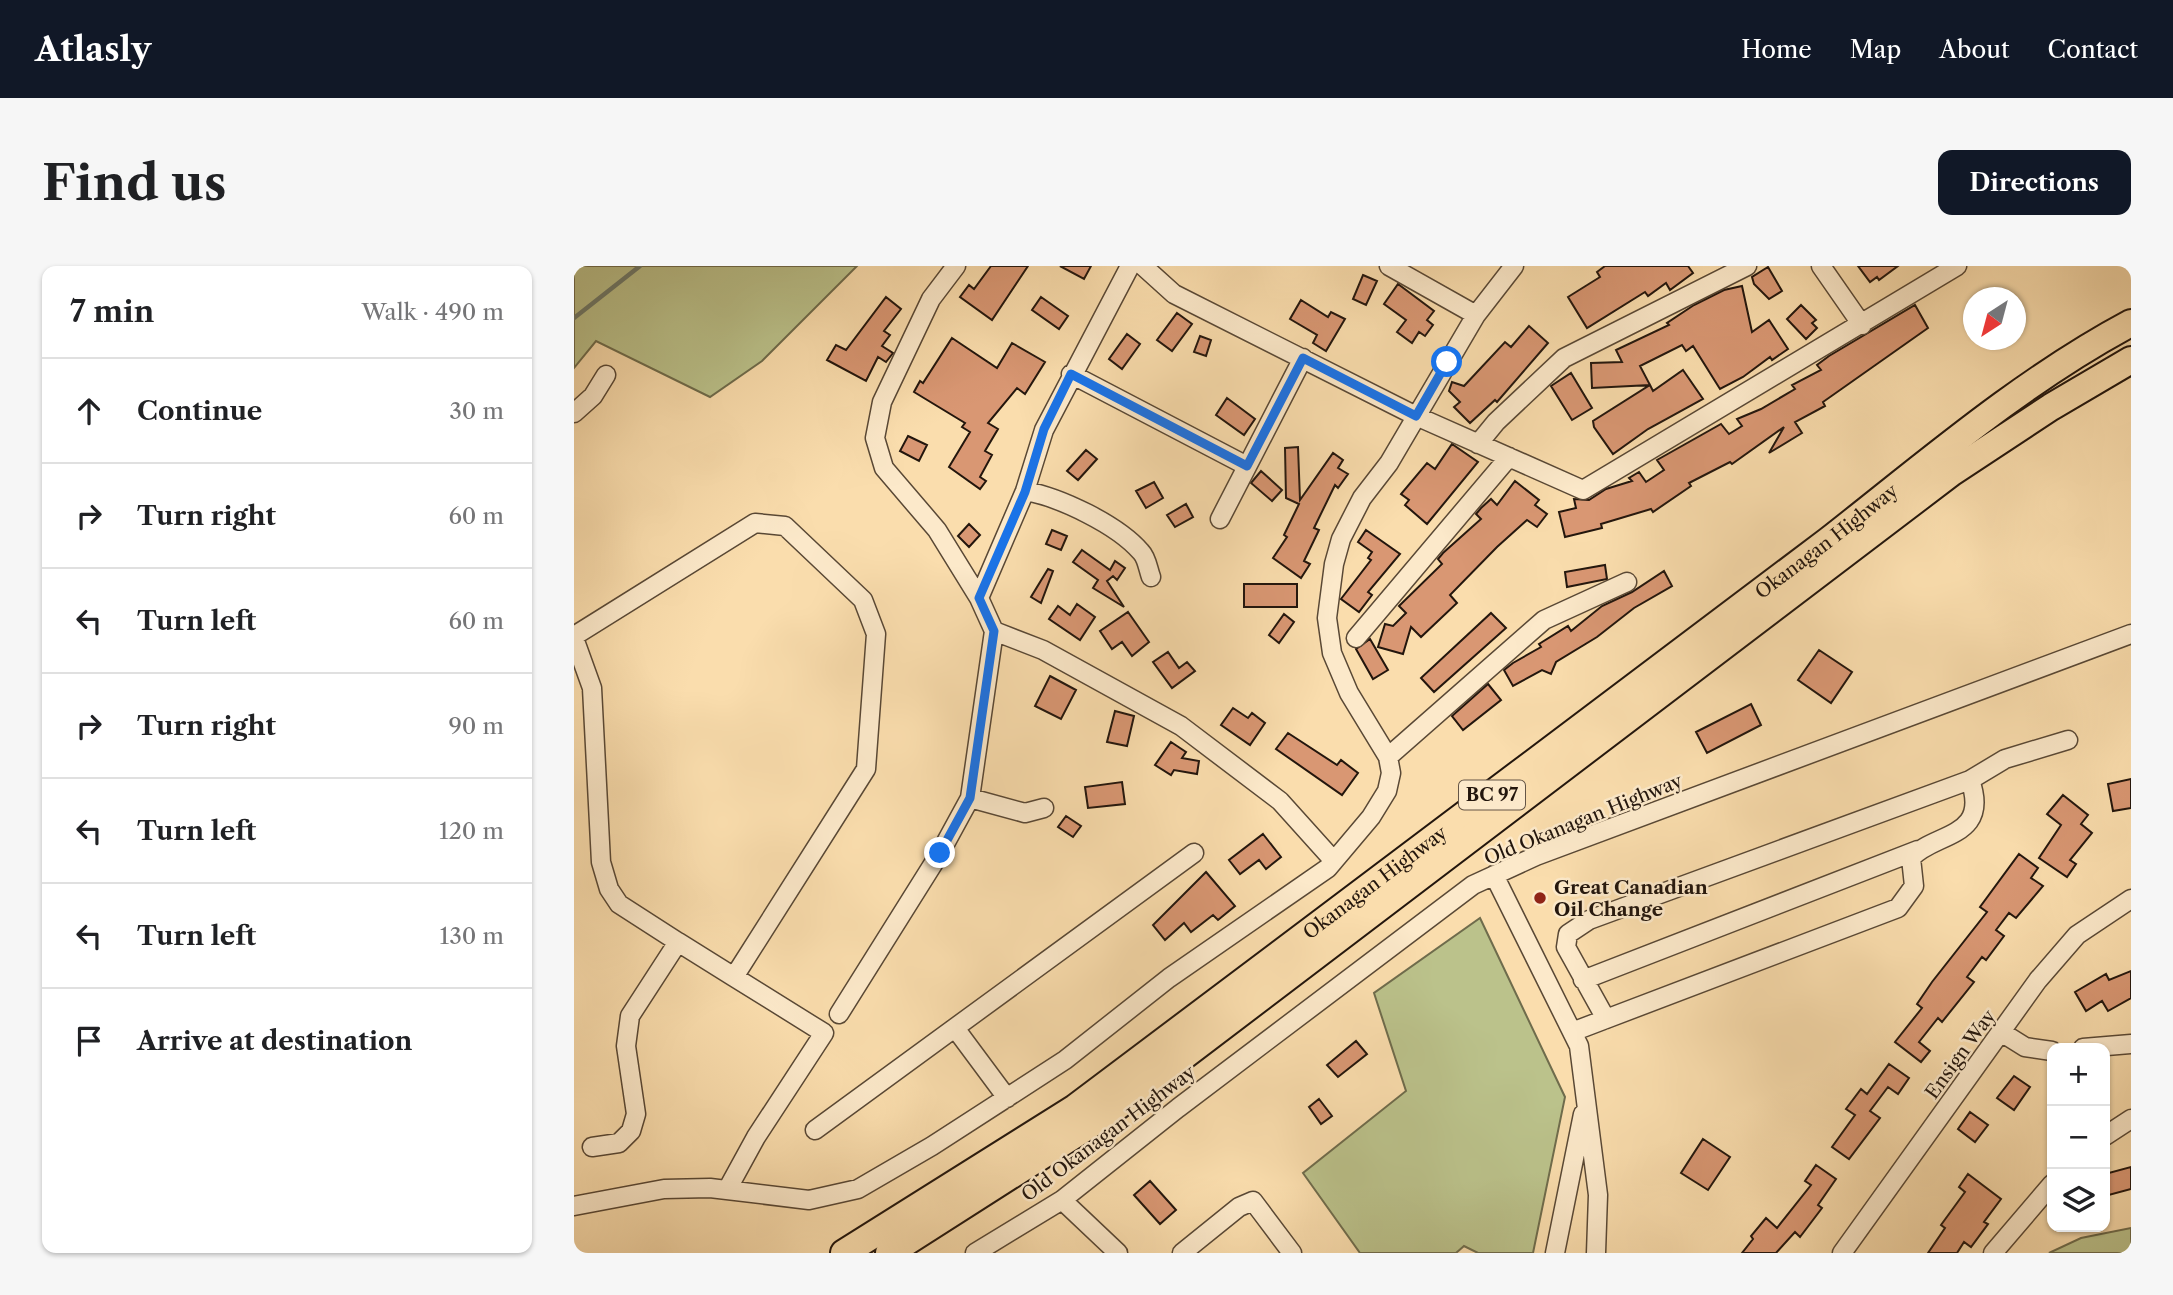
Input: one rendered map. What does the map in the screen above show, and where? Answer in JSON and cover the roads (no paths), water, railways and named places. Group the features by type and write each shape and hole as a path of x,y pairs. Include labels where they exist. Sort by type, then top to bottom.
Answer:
{"highway":[{"name":"Okanagan Highway","path":"844,1253 1075,1108 1828,541 1937,455 2059,366 2131,323"},
{"name":"Okanagan Highway","path":"889,1253 1110,1112 1951,473 2051,407 2131,360"}],"street":[{"path":"839,1014 940,853 970,798 994,631 979,598 937,530 884,467 875,438 882,402 931,299 956,266"},
{"path":"979,598 1025,492 1044,429 1130,266"},
{"path":"1143,266 1174,294 1416,416 1583,490 1862,325 1956,266"},
{"path":"1389,266 1476,315"},
{"path":"574,1206 664,1189 727,1190 809,1200 840,1195 921,1153 1065,1060 1169,978 1334,861 1371,817 1387,791 1391,773 1388,757 1349,693 1332,653 1327,618 1334,564 1341,539 1362,498 1389,463 1476,315 1514,266"},
{"path":"1478,444 1496,422 1564,358 1747,266"},
{"path":"1821,266 1862,325"},
{"path":"1220,519 1303,358"},
{"path":"574,412 593,396 606,374"},
{"path":"1071,374 1247,466"},
{"path":"1356,638 1509,457"},
{"path":"1025,492 1048,495 1119,532 1144,554 1151,578"},
{"path":"727,1190 756,1137 824,1033 734,977 678,942 619,904 608,889 601,862 592,688 574,637 755,523 785,526 863,600 876,634 866,768 734,977"},
{"path":"1388,757 1544,620 1627,582"},
{"path":"994,631 1043,650 1181,726 1280,801 1334,861"},
{"name":"Old Okanagan Highway","path":"975,1253 1062,1200 1178,1108 1473,885 1536,856 2131,634"},
{"path":"1606,1019 1566,947 1568,934 1588,920 1970,780 2006,759 2068,740"},
{"path":"1583,980 1918,850 1963,828 1974,802 1975,794 1970,780"},
{"path":"970,798 1025,813 1044,808"},
{"path":"1572,1032 1898,908 1913,887 1911,858 1918,850"},
{"path":"814,1130 1194,853"},
{"path":"1494,875 1579,1046 1598,1195 1596,1253"},
{"name":"Ensign Way","path":"1842,1253 2038,980 2077,935 2131,899"},
{"path":"592,1147 619,1143 631,1130 636,1114 626,1046 631,1016 678,942"},
{"path":"955,1028 1007,1098"},
{"path":"2001,1032 2025,1047 2047,1050"},
{"path":"2110,1046 2131,1044"},
{"path":"1555,1253 1586,1100"},
{"path":"2110,1133 2131,1119"},
{"path":"1993,1253 2047,1190"},
{"path":"1062,1200 1118,1253"},
{"path":"1182,1253 1239,1207 1252,1201 1292,1253"}],"waterway":[{"path":"574,318 640,266"}],"place":[{"name":"Great Canadian Oil Change","path":"1540,898"}]}
